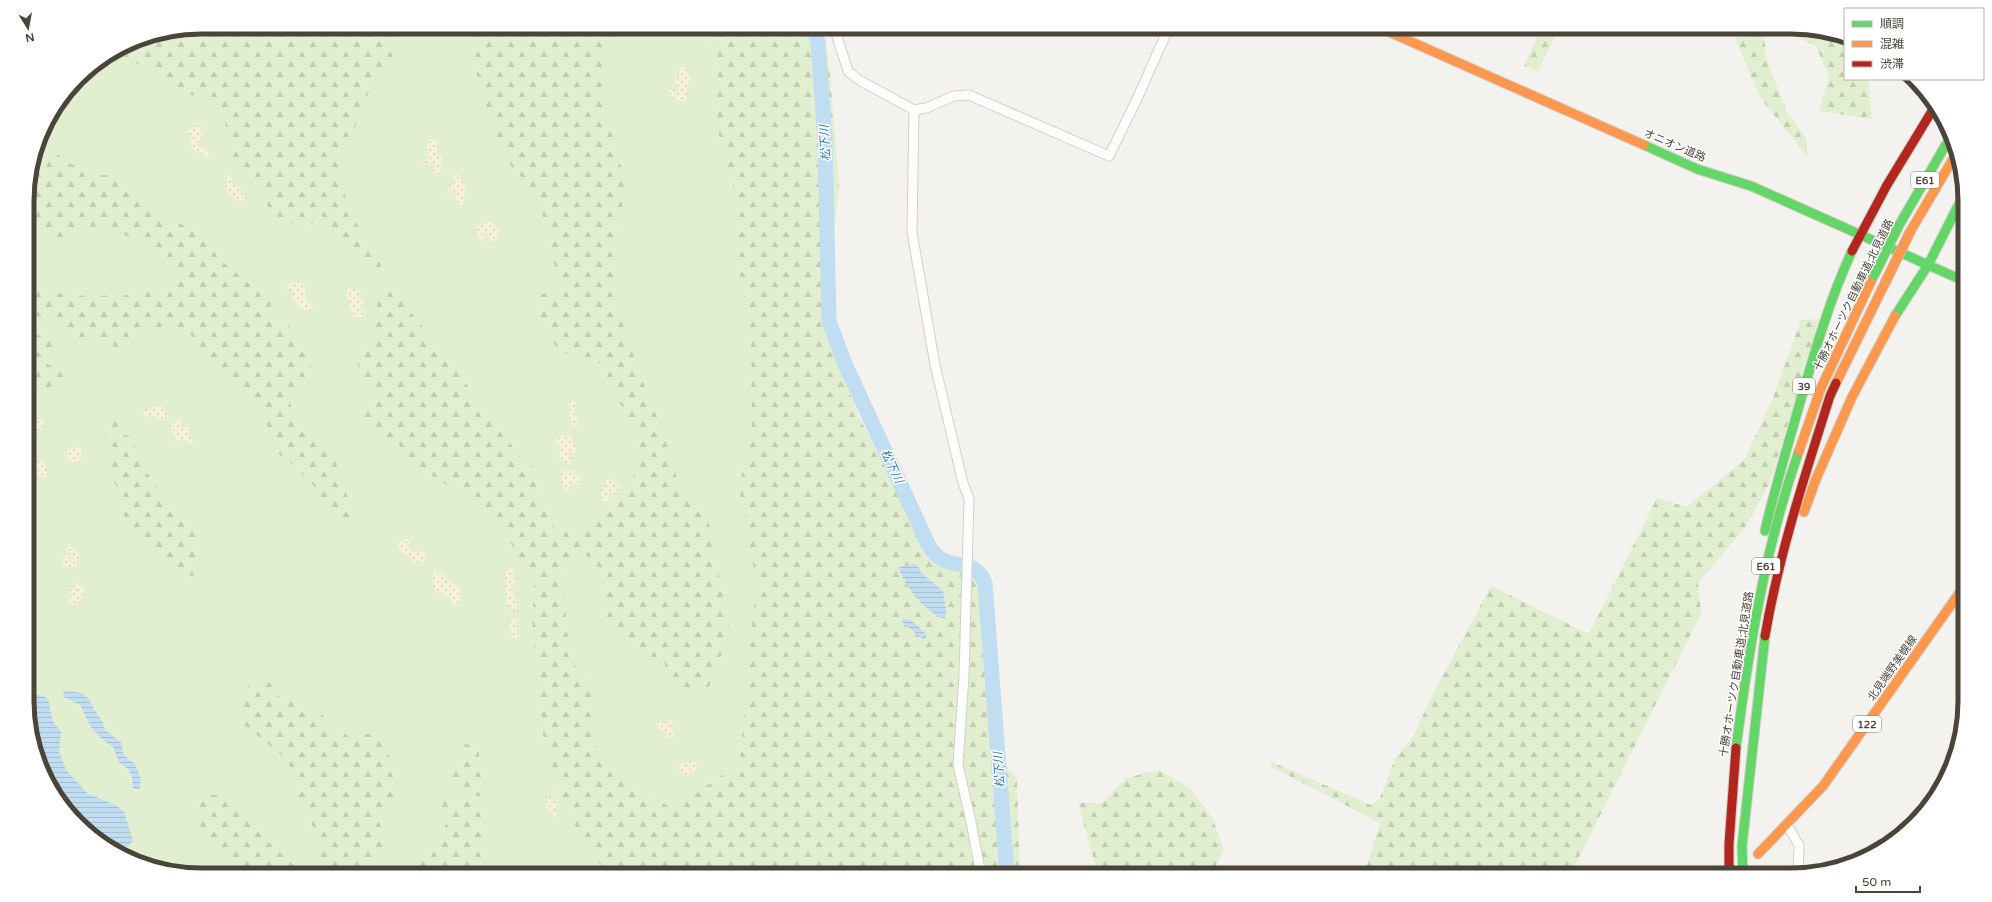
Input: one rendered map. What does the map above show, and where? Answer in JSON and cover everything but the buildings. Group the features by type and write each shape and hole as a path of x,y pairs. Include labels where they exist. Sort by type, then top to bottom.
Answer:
{"main road":[{"name":"オニオン道路","path":"1394,34 1697,169 1751,186 1958,279"},
{"name":"39","path":"1743,691 1756,575 1779,476 1810,367 1832,303 1860,234 1900,162 1932,112"},
{"name":"十勝オホーツク自動車道;北見道路","path":"1729,868 1734,761 1743,691 1763,577 1795,462 1821,388 1874,275 1898,227 1947,142"},
{"name":"十勝オホーツク自動車道;北見道路","path":"1743,868 1742,846 1762,654 1771,600 1786,538 1830,396 1910,232 1952,159"},
{"path":"1771,600 1816,479 1852,398 1890,323 1928,265 1958,206"},
{"name":"北見端野美幌線","path":"1758,854 1823,786 1958,595"}],"street":[{"path":"836,34 848,71 859,80 914,110 926,108 954,96 969,95 1108,156 1138,99 1166,34"},
{"path":"914,110 912,232 935,365 963,483 969,499 964,676 958,765 971,822 979,868"},
{"path":"1787,825 1799,845 1798,868"}],"green space":[{"path":"190,34 755,34 758,774 645,868 179,867 147,859 117,846 99,834 75,811 56,785 51,775 37,734 34,712 34,190 37,168 51,127 68,99 91,75 117,56 127,51 168,37"},
{"path":"190,34 401,34 394,54 362,103 355,128 340,156 341,185 363,238 381,265 379,277 342,244 334,229 321,215 305,230 273,214 252,181 232,161 223,112 208,99 175,90 157,71 123,58 116,57 147,43 168,37"},
{"path":"472,34 621,34 609,44 600,72 606,114 626,184 614,248 618,309 641,378 659,418 678,481 707,514 731,636 719,660 707,692 668,685 665,663 644,658 620,640 605,614 600,569 582,551 562,576 570,660 595,687 594,721 598,754 652,797 674,809 740,762 756,581 739,487 752,429 751,331 736,257 733,186 717,127 718,56 705,34 824,34 830,73 839,186 824,323 859,417 936,565 981,566 993,589 1004,765 1017,778 1020,868 603,868 599,863 564,808 543,734 532,618 535,582 510,542 465,496 419,468 395,441 366,429 357,415 377,393 361,374 356,358 375,335 378,289 393,290 440,348 521,458 539,472 543,507 555,529 568,530 583,526 595,519 607,511 617,501 633,478 639,451 636,437 630,421 602,364 577,358 564,352 551,341 543,327 537,296 558,289 562,283 550,253 546,225 534,191 506,160 481,92 473,58"},
{"path":"1539,34 1556,34 1538,71 1524,66"},
{"path":"1735,34 1765,34 1765,55 1787,112 1806,138 1808,158 1760,97 1737,43"},
{"path":"1791,34 1813,35 1844,43 1844,80 1868,80 1872,119 1819,111 1829,77 1816,46"},
{"path":"44,145 88,175 107,175 133,191 163,216 208,236 219,244 223,262 270,301 273,316 291,327 314,372 290,403 298,426 318,439 335,461 354,515 347,529 326,511 316,488 298,469 279,454 262,415 239,387 215,369 190,333 170,325 141,331 120,350 103,340 90,342 77,338 67,326 50,318 34,316 34,291 86,296 133,295 165,289 172,280 174,262 127,236 99,226 80,228 76,241 54,241 34,228 35,179"},
{"path":"1819,319 1770,483 1744,529 1698,583 1701,614 1574,868 1366,868 1380,823 1270,766 1272,762 1371,805 1379,800 1395,759 1414,735 1431,698 1491,586 1589,634 1657,498 1687,507 1745,459 1773,398 1801,320"},
{"path":"34,334 60,340 42,360 69,378 34,394"},
{"path":"104,417 117,420 119,434 133,437 139,462 161,492 178,509 199,538 201,559 194,575 184,578 143,544 122,512 120,491 112,479 109,464 115,452 104,431"},
{"path":"265,681 271,684 277,696 306,703 322,714 332,726 349,737 370,734 380,742 395,765 395,797 377,818 384,833 387,850 372,866 373,868 297,868 316,866 321,838 310,822 296,791 288,760 240,722 241,699 248,686"},
{"path":"465,744 477,746 488,797 470,795 450,782"},
{"path":"1159,770 1191,789 1212,817 1224,850 1215,868 1096,868 1078,803 1102,803 1126,778"},
{"path":"203,795 217,795 237,807 267,841 297,868 241,868 202,830 193,810"},
{"path":"454,797 473,803 480,809 484,816 487,836 485,868 414,868 419,852 440,841 446,823 440,801"}],"sand":[{"path":"681,67 687,69 691,80 687,90 686,101 676,100 668,93 669,90 673,89 677,92 679,90 674,78 676,76 683,78 679,73"},
{"path":"199,123 202,127 199,130 204,138 197,140 197,145 210,153 210,156 208,157 192,150 191,139 187,132"},
{"path":"434,137 437,141 437,154 441,155 442,159 440,163 442,168 437,174 433,171 435,164 433,162 425,165 422,163 430,156 426,148 430,139"},
{"path":"455,173 461,176 462,184 466,188 462,205 457,204 455,189 446,193 446,189 454,182 453,176"},
{"path":"230,175 232,178 232,185 240,187 241,193 247,197 247,201 236,200 226,191 227,176"},
{"path":"488,222 492,222 494,226 501,227 496,234 498,239 496,241 491,241 486,232 484,233 484,240 480,241 475,228 479,225 487,224"},
{"path":"291,282 301,282 305,285 305,300 313,306 310,310 301,311 298,303 292,301 294,292 288,290 287,287"},
{"path":"350,288 361,291 358,297 359,299 363,300 364,303 359,308 364,311 364,315 362,317 353,317 346,294 347,289"},
{"path":"571,400 576,402 574,415 579,421 576,426 572,425 569,409"},
{"path":"155,406 162,406 163,410 167,414 164,420 161,420 154,415 146,417 143,412 145,409 150,409"},
{"path":"41,418 44,423 40,431 36,434 34,433 34,426 36,420"},
{"path":"177,420 182,420 181,431 185,427 190,427 191,429 188,435 194,441 193,443 190,444 184,440 174,441 174,434 169,426 176,423"},
{"path":"571,436 571,441 574,443 576,452 574,453 567,451 572,458 570,464 566,464 564,459 559,457 562,447 555,441 556,437"},
{"path":"79,446 81,448 82,458 76,462 69,461 66,450 74,449"},
{"path":"41,460 46,466 46,477 41,478 36,472 34,463"},
{"path":"561,468 566,471 571,470 574,474 578,474 581,477 579,485 575,486 573,482 571,483 569,491 567,492 560,481 562,478"},
{"path":"612,479 620,491 615,494 609,493 610,498 608,501 604,502 601,499 601,492 607,480"},
{"path":"406,539 410,541 410,549 413,552 418,550 424,553 426,558 423,562 413,562 412,558 402,552 398,546 401,541"},
{"path":"70,545 80,555 80,559 76,561 77,566 68,568 63,565 62,558 65,556 74,556 66,551 66,548"},
{"path":"510,568 513,569 515,582 511,588 518,606 516,611 512,611 507,602 506,596 506,571"},
{"path":"436,571 440,572 454,585 461,589 460,602 457,605 453,604 449,597 434,591 432,577"},
{"path":"77,583 85,591 80,600 72,605 67,600 73,597 68,589 71,587 76,591 78,590 74,586"},
{"path":"510,619 518,619 516,627 518,631 517,638 513,638 509,623"},
{"path":"670,720 674,721 674,724 671,726 674,736 670,738 667,737 664,730 658,731 656,723 657,721 665,723"},
{"path":"682,762 696,762 697,766 695,771 685,776 678,767"},
{"path":"548,797 552,797 555,803 558,804 558,807 554,808 557,817 554,817 545,807"}],"water":[{"path":"914,564 918,566 921,573 943,591 946,610 945,619 930,611 918,599 899,570 900,567"},
{"path":"903,619 911,620 927,635 926,639 923,639 901,621"},
{"path":"67,691 81,693 87,697 103,723 105,730 121,742 124,755 135,764 138,771 141,780 139,790 133,788 132,777 129,770 119,762 113,747 102,739 91,727 80,705 64,697 63,693"},
{"path":"34,695 41,695 48,699 53,722 61,732 59,752 66,770 87,793 117,806 124,812 133,841 127,847 122,849 99,834 75,811 56,785 43,755 37,734 34,712"}],"waterway":[{"name":"松下川","path":"816,34 818,43 825,139 829,321 845,364 929,546 936,555 944,560 974,569 980,574 985,583 1006,868"}],"traffic: fast":[{"path":"1898,227 1947,142"},
{"path":"1644,145 1697,169 1751,186 1958,278"},
{"path":"1895,316 1928,265 1958,206"},
{"path":"1874,275 1898,227"},
{"path":"1765,531 1780,472 1815,351 1828,311 1852,251"},
{"path":"1736,748 1760,598 1777,524 1799,451"},
{"path":"1743,868 1742,846 1765,636"}],"traffic: slow":[{"path":"1394,34 1644,145"},
{"path":"1910,232 1952,160"},
{"path":"1885,283 1910,232"},
{"path":"1799,451 1821,388 1874,275"},
{"path":"1836,383 1885,283"},
{"path":"1804,512 1816,479 1852,397 1895,316"},
{"path":"1758,854 1823,786 1958,595"}],"traffic: jam":[{"path":"1852,251 1887,185 1932,111"},
{"path":"1765,636 1793,515 1830,396 1836,383"},
{"path":"1729,868 1729,844 1736,748"}]}
